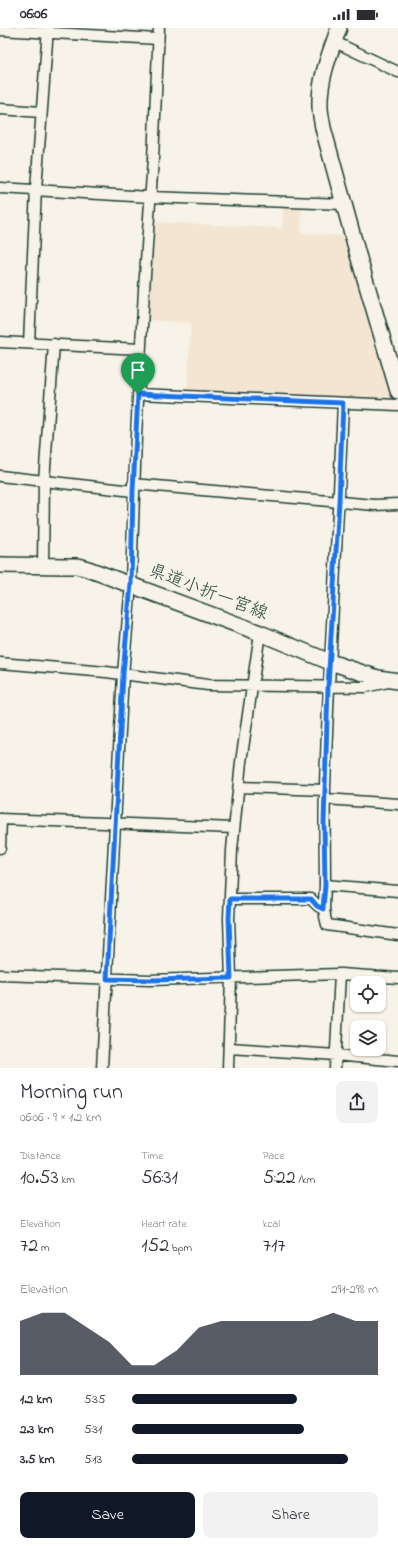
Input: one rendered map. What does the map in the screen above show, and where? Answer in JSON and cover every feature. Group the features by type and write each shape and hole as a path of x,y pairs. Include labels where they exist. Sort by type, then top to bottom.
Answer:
{"main road":[{"path":"337,35 325,69 320,91 320,108 323,128 398,391"},
{"name":"県道小折一宮線","path":"0,565 77,566 131,584 260,633 330,662 378,678 397,681"}],"street":[{"path":"102,1068 123,674 131,584 133,487 159,28"},
{"path":"0,30 48,30 158,39"},
{"path":"29,343 36,189 48,30"},
{"path":"337,35 398,72"},
{"path":"0,109 41,112"},
{"path":"0,188 344,204"},
{"path":"0,342 140,349"},
{"path":"43,565 44,481 54,344"},
{"path":"138,394 398,405"},
{"path":"343,403 328,687 325,795 325,885 323,909 327,925 398,934"},
{"path":"0,476 44,481 375,504 398,504"},
{"path":"228,1068 231,978 229,918 234,828 238,787 260,633"},
{"path":"0,663 123,674 208,685 365,687 397,681"},
{"path":"238,787 325,795 398,804"},
{"path":"0,848 1,819 234,828"},
{"path":"325,885 398,891"},
{"path":"230,899 311,899 317,906 323,909"},
{"path":"0,975 150,980 340,974 398,978"},
{"path":"335,1068 340,974"},
{"path":"229,1048 336,1055 398,1061"}],"shaded area":[{"path":"284,204 302,205 301,233 348,236 396,400 187,392 191,323 148,320 153,222 282,228"}],"route":[{"path":"138,394 343,403 328,687 324,824 325,885 323,909 317,906 311,899 230,899 229,918 231,978 150,980 107,979 123,674 131,584 133,491 138,394"}]}
